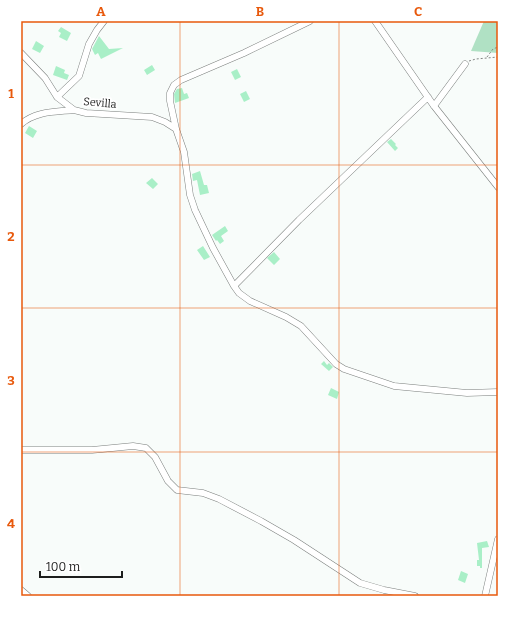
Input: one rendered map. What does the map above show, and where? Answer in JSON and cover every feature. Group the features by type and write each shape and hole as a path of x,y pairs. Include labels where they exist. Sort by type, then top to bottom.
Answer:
{"street":[{"path":"57,97 79,76 89,44 104,21"},
{"path":"310,21 244,53 181,80 174,85 170,93 170,101 176,129 184,152 190,195 195,210 213,248 239,293 250,301 302,326 336,364 394,386 467,393 498,392"},
{"path":"375,21 434,106 498,187"},
{"name":"Sevilla","path":"21,53 45,78 57,97 74,110 86,113 152,117 165,122 176,129"},
{"path":"434,106 465,64"},
{"path":"234,286 299,220 428,97"},
{"path":"21,124 36,115 45,112 74,110"},
{"path":"21,450 92,450 133,446 146,448 155,457 168,481 177,490 203,493 233,506 294,540 360,583 384,590 415,596"},
{"path":"485,596 498,539"},
{"path":"21,590 28,596"}],"path":[{"path":"486,58 490,52 498,47"},
{"path":"465,64 476,59 498,57"}],"green space":[{"path":"484,21 498,21 498,53 471,51"}],"building":[{"path":"61,27 71,33 67,41 59,37 61,33 58,31"},
{"path":"99,36 109,49 123,48 101,59 98,53 95,55 92,49"},
{"path":"36,41 44,46 40,53 32,49"},
{"path":"152,65 155,70 147,75 144,70"},
{"path":"56,66 65,70 64,73 69,75 67,80 53,75"},
{"path":"237,69 241,77 235,80 231,72"},
{"path":"182,88 184,94 187,93 189,98 175,103 174,94 177,89"},
{"path":"246,91 250,99 244,102 240,94"},
{"path":"29,126 37,131 33,138 25,133"},
{"path":"391,139 398,148 395,151 387,142"},
{"path":"200,171 204,185 207,185 209,193 200,195 197,180 193,181 192,174"},
{"path":"152,178 158,184 153,189 146,183"},
{"path":"225,226 228,231 221,236 224,241 220,244 212,235"},
{"path":"203,246 210,257 204,260 197,250"},
{"path":"274,252 280,259 274,265 267,258"},
{"path":"324,361 327,365 329,363 333,367 329,371 321,364"},
{"path":"331,388 339,392 337,399 328,395"},
{"path":"487,541 489,547 482,548 482,568 480,568 480,566 477,566 477,560 479,560 477,543"},
{"path":"461,571 468,574 465,583 458,580"}]}
